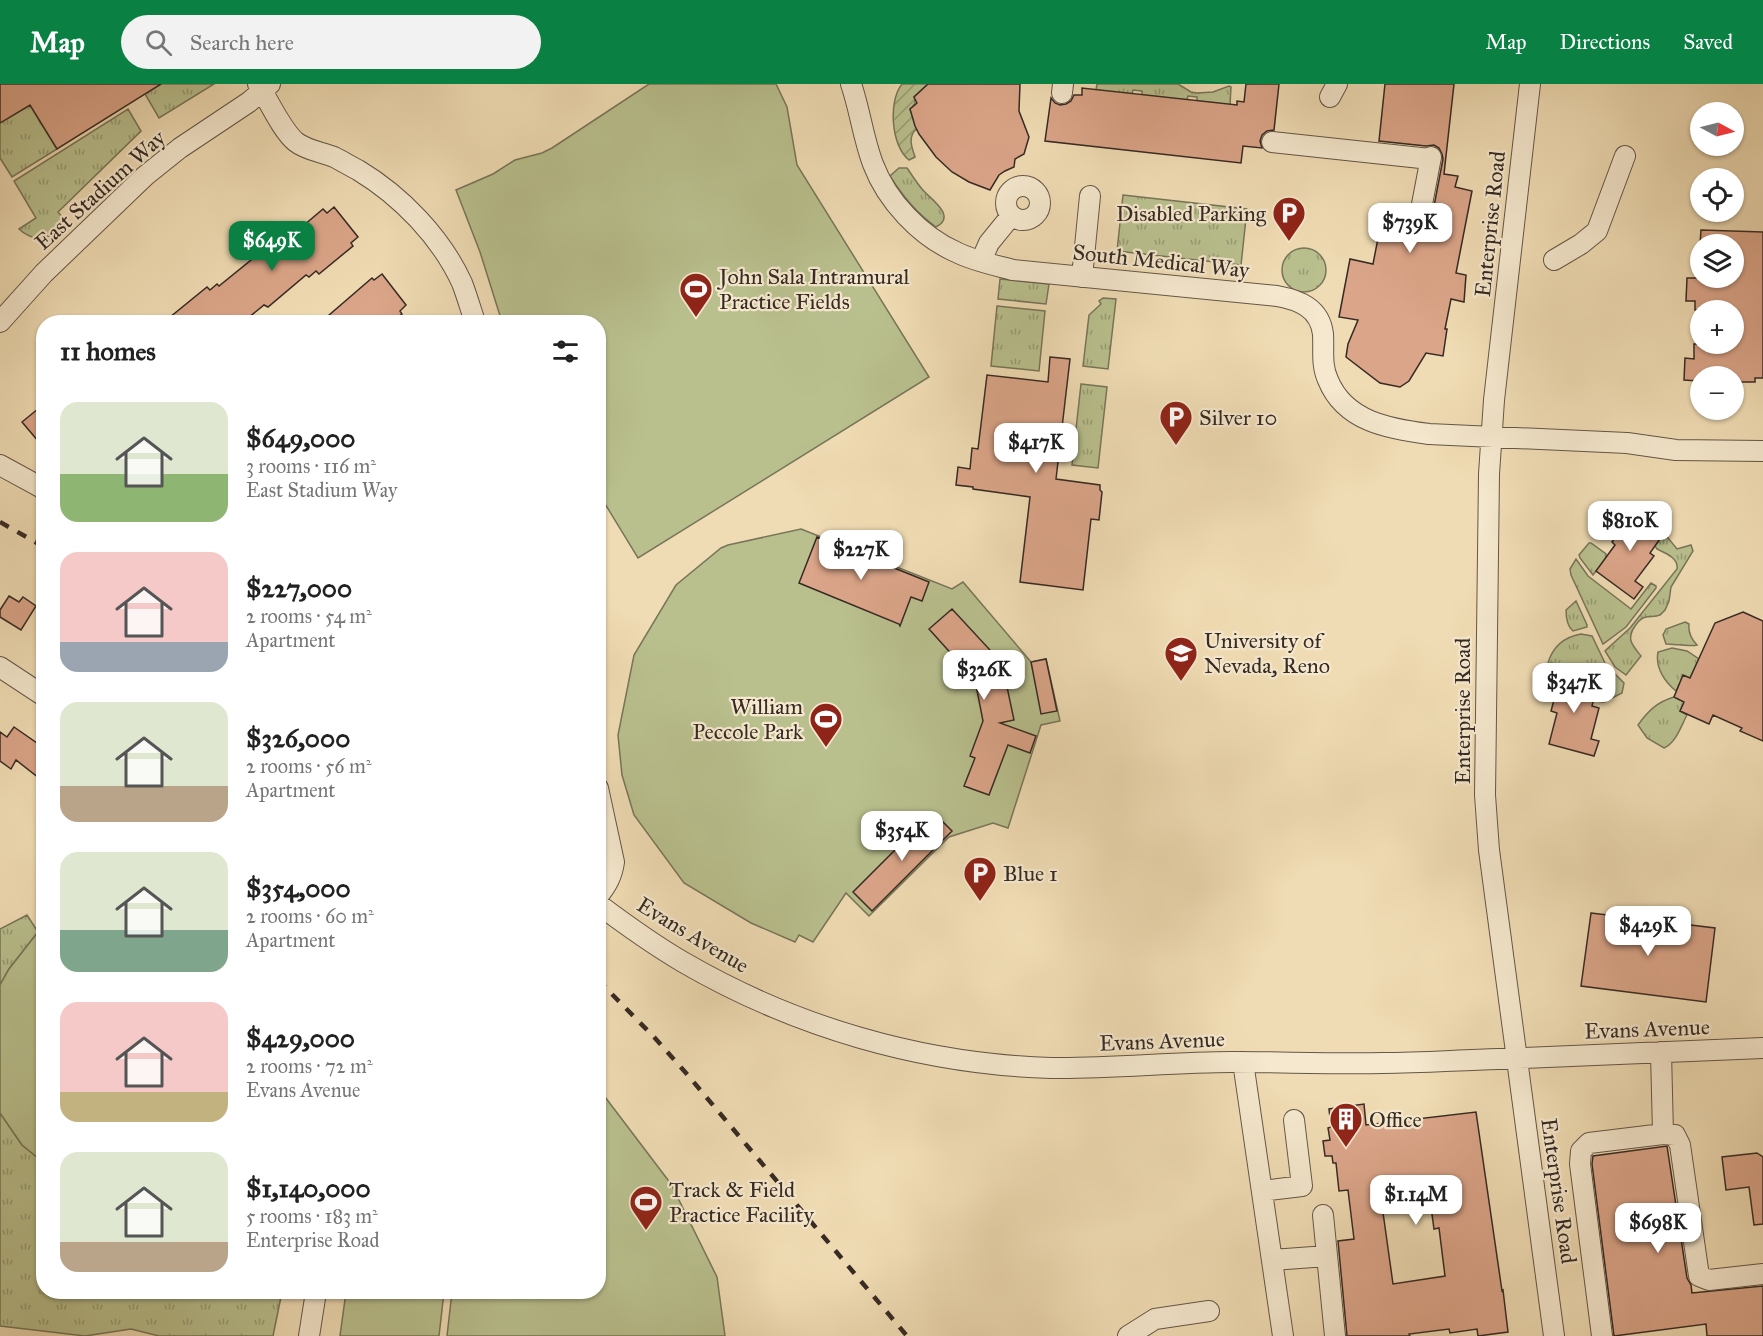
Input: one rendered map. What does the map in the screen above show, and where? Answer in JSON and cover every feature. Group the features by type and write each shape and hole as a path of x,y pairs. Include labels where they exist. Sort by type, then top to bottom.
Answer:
{"street":[{"name":"South Medical Way","path":"851,84 874,167 882,183 907,216 937,241 955,252 1013,270 1277,297 1302,302 1319,320 1323,332 1323,360 1328,382 1349,409 1364,419 1403,431 1627,443 1676,450 1763,451"},
{"name":"Enterprise Road","path":"1530,84 1491,437 1488,495 1485,795 1489,850 1554,1336"},
{"path":"264,86 287,132 296,141 358,170 385,188 432,235 452,263 463,285 473,315"},
{"name":"East Stadium Way","path":"0,322 44,273 145,176 164,160 249,102 264,86"},
{"path":"1272,142 1430,158 1419,220"},
{"path":"1554,260 1581,244 1597,231 1625,156"},
{"path":"1082,277 1090,196"},
{"path":"981,261 989,243 1011,216"},
{"path":"0,465 36,485"},
{"path":"2,673 36,692"},
{"path":"606,825 614,862 613,873 606,884"},
{"name":"Evans Avenue","path":"606,910 681,961 744,994 828,1028 889,1046 955,1059 1050,1068 1243,1062 1386,1063 1763,1048"},
{"path":"1661,1052 1663,1134"},
{"path":"1243,1062 1283,1336"},
{"path":"1262,1191 1302,1186 1294,1120"},
{"path":"1602,1336 1580,1164 1581,1150 1589,1143 1663,1134 1675,1135 1680,1145 1699,1276 1709,1280 1763,1274"},
{"path":"1323,1215 1335,1336"},
{"path":"1272,1260 1327,1256"},
{"path":"309,1336 315,1299"},
{"path":"1128,1336 1155,1319 1209,1311"}],"green space":[{"path":"161,84 214,84 159,118 145,94"},
{"name":"John Sala Intramural Practice Fields","path":"649,84 776,84 787,107 797,165 929,377 638,558 606,505 606,315 500,315 480,252 456,190 493,174 515,160 552,148"},
{"path":"902,84 928,84 914,97 915,104 910,109 917,129 911,139 915,157 909,160 898,145 895,134 893,112"},
{"path":"1097,84 1178,84 1197,93 1213,92 1229,86 1231,87 1230,105 1197,101 1197,97 1188,96 1187,100 1142,95 1142,91 1133,90 1132,94 1096,90"},
{"path":"30,105 57,149 12,177 0,158 0,123"},
{"path":"128,109 141,131 58,212 67,223 50,236 42,237 42,240 21,231 19,229 36,218 14,181"},
{"path":"899,168 907,168 922,189 940,207 944,218 942,223 936,227 910,204 890,176"},
{"path":"1123,195 1247,209 1241,265 1117,251"},
{"path":"1304,248 1319,255 1326,270 1319,285 1304,292 1289,285 1282,270 1289,255"},
{"path":"1000,279 1049,284 1046,304 998,299"},
{"path":"1103,298 1116,299 1108,369 1083,366 1089,315 1101,304 1099,301"},
{"path":"997,306 1045,311 1039,371 991,366"},
{"path":"1081,384 1107,387 1098,468 1072,465"},
{"name":"William Peccole Park","path":"801,529 952,589 963,582 1031,662 1046,659 1060,721 1041,725 1008,828 993,823 949,837 869,916 846,893 813,942 799,935 795,942 751,923 684,883 634,815 622,775 618,735 634,655 676,585 721,548"},
{"path":"1664,533 1677,549 1691,545 1693,551 1671,587 1665,610 1660,615 1642,618 1632,631 1631,642 1641,656 1626,675 1615,667 1605,651 1630,628 1677,569 1674,559 1655,546"},
{"path":"1589,543 1606,554 1606,558 1593,575 1579,555"},
{"path":"1576,559 1588,576 1631,609 1651,583 1656,586 1626,627 1603,644 1571,575 1570,569"},
{"path":"1576,601 1587,627 1573,631 1568,624 1566,610"},
{"path":"1685,622 1689,624 1690,636 1697,645 1666,644 1663,635 1666,629"},
{"path":"1581,634 1592,636 1606,665 1624,683 1622,693 1604,702 1596,701 1580,678 1581,676 1557,672 1558,664 1548,663 1560,643 1569,637"},
{"path":"1672,648 1687,651 1699,659 1690,678 1683,676 1676,691 1662,674 1657,658 1658,652"},
{"path":"1674,697 1684,702 1680,711 1687,715 1675,738 1664,748 1647,738 1638,725 1653,708"},
{"path":"27,915 36,929 36,935 9,969 0,985 0,929"},
{"path":"36,935 36,1156 22,1145 0,1113 0,985 9,969"},
{"name":"Track & Field Practice Facility","path":"606,1098 671,1184 717,1277 725,1336 447,1336 451,1299 606,1299"},
{"path":"0,1113 22,1145 36,1156 36,1299 281,1299 273,1336 159,1336 131,1329 85,1336 0,1326"},
{"path":"345,1299 443,1299 439,1336 340,1336"}],"building":[{"path":"0,84 161,84 57,149 30,105 0,123"},
{"path":"928,84 1020,84 1019,111 1029,137 1024,154 1015,159 1014,167 999,175 990,190 952,172 936,157 919,134 910,109 917,103 914,97"},
{"path":"1246,84 1279,84 1274,130 1262,135 1260,141 1262,148 1243,146 1241,163 1045,141 1051,98 1060,105 1066,104 1074,95 1082,95 1082,88 1237,105 1237,101 1244,102"},
{"path":"1385,84 1454,84 1444,174 1458,176 1455,187 1472,191 1456,273 1466,275 1464,302 1451,299 1443,356 1426,353 1409,381 1400,387 1380,383 1346,357 1348,344 1358,320 1339,317 1350,259 1373,264 1380,228 1412,234 1413,230 1423,231 1431,222 1442,154 1434,145 1379,141"},
{"path":"334,207 358,237 351,243 353,246 319,274 316,271 309,277 306,275 268,307 264,305 252,315 173,315 207,287 210,290 217,284 219,286 272,243 275,246 282,240 284,242 323,209 327,213"},
{"path":"1701,230 1763,232 1763,378 1755,378 1755,382 1744,382 1744,366 1690,366 1690,380 1684,380 1685,358 1694,359 1694,354 1744,354 1744,300 1686,301 1687,278 1690,278 1690,288 1744,288 1744,234 1701,234"},
{"path":"382,274 406,305 400,311 402,314 329,315 372,278 374,280"},
{"path":"1050,357 1070,359 1056,479 1100,485 1102,492 1099,520 1091,519 1083,590 1020,582 1030,497 956,485 958,467 970,469 972,448 978,449 987,375 1048,382"},
{"path":"36,411 36,439 22,422"},
{"path":"1627,505 1664,533 1650,553 1654,556 1635,581 1643,587 1634,599 1596,571 1615,545 1612,542 1625,524 1618,518"},
{"path":"817,537 929,582 922,601 911,597 900,626 799,583"},
{"path":"9,596 19,602 23,597 36,606 21,630 0,617 0,610"},
{"path":"952,609 1002,663 1014,720 1000,723 1036,736 1030,753 1008,745 989,795 964,786 975,758 970,756 983,721 975,680 929,629"},
{"path":"1743,612 1763,621 1763,741 1740,731 1742,728 1713,715 1709,724 1680,711 1684,702 1674,697 1683,675 1690,678 1715,623"},
{"path":"1046,659 1057,711 1041,714 1031,662"},
{"path":"1552,671 1598,683 1592,706 1599,708 1591,739 1599,741 1594,756 1549,744 1557,713 1551,711 1557,689 1548,686"},
{"path":"14,727 36,742 36,776 16,760 11,769 0,761 0,732 7,737"},
{"path":"933,812 952,831 872,911 853,892"},
{"path":"1591,913 1715,928 1706,1002 1581,986"},
{"path":"1364,1104 1366,1125 1476,1112 1508,1332 1478,1336 1477,1329 1450,1333 1449,1329 1409,1334 1410,1336 1347,1336 1338,1241 1354,1239 1348,1190 1339,1191 1336,1163 1333,1163 1332,1156 1325,1156 1323,1141 1330,1140 1329,1109","holes":["1431,1176 1429,1192 1434,1229 1439,1228 1445,1276 1393,1284 1379,1184"]},
{"path":"1667,1146 1687,1278 1692,1293 1763,1286 1763,1336 1707,1336 1706,1324 1614,1336 1592,1164 1593,1156"},
{"path":"1757,1153 1763,1157 1763,1224 1754,1225 1749,1187 1726,1190 1722,1157"}],"railway":[{"path":"0,522 36,542"},
{"path":"606,988 686,1073 907,1336"}],"place":[{"name":"Disabled Parking","path":"1289,242"},
{"name":"John Sala Intramural Practice Fields","path":"696,318"},
{"name":"Silver 10","path":"1176,446"},
{"name":"University of Nevada, Reno","path":"1181,682"},
{"name":"William Peccole Park","path":"826,748"},
{"name":"Blue 1","path":"980,902"},
{"name":"Office","path":"1346,1148"},
{"name":"Track & Field Practice Facility","path":"646,1231"}]}
